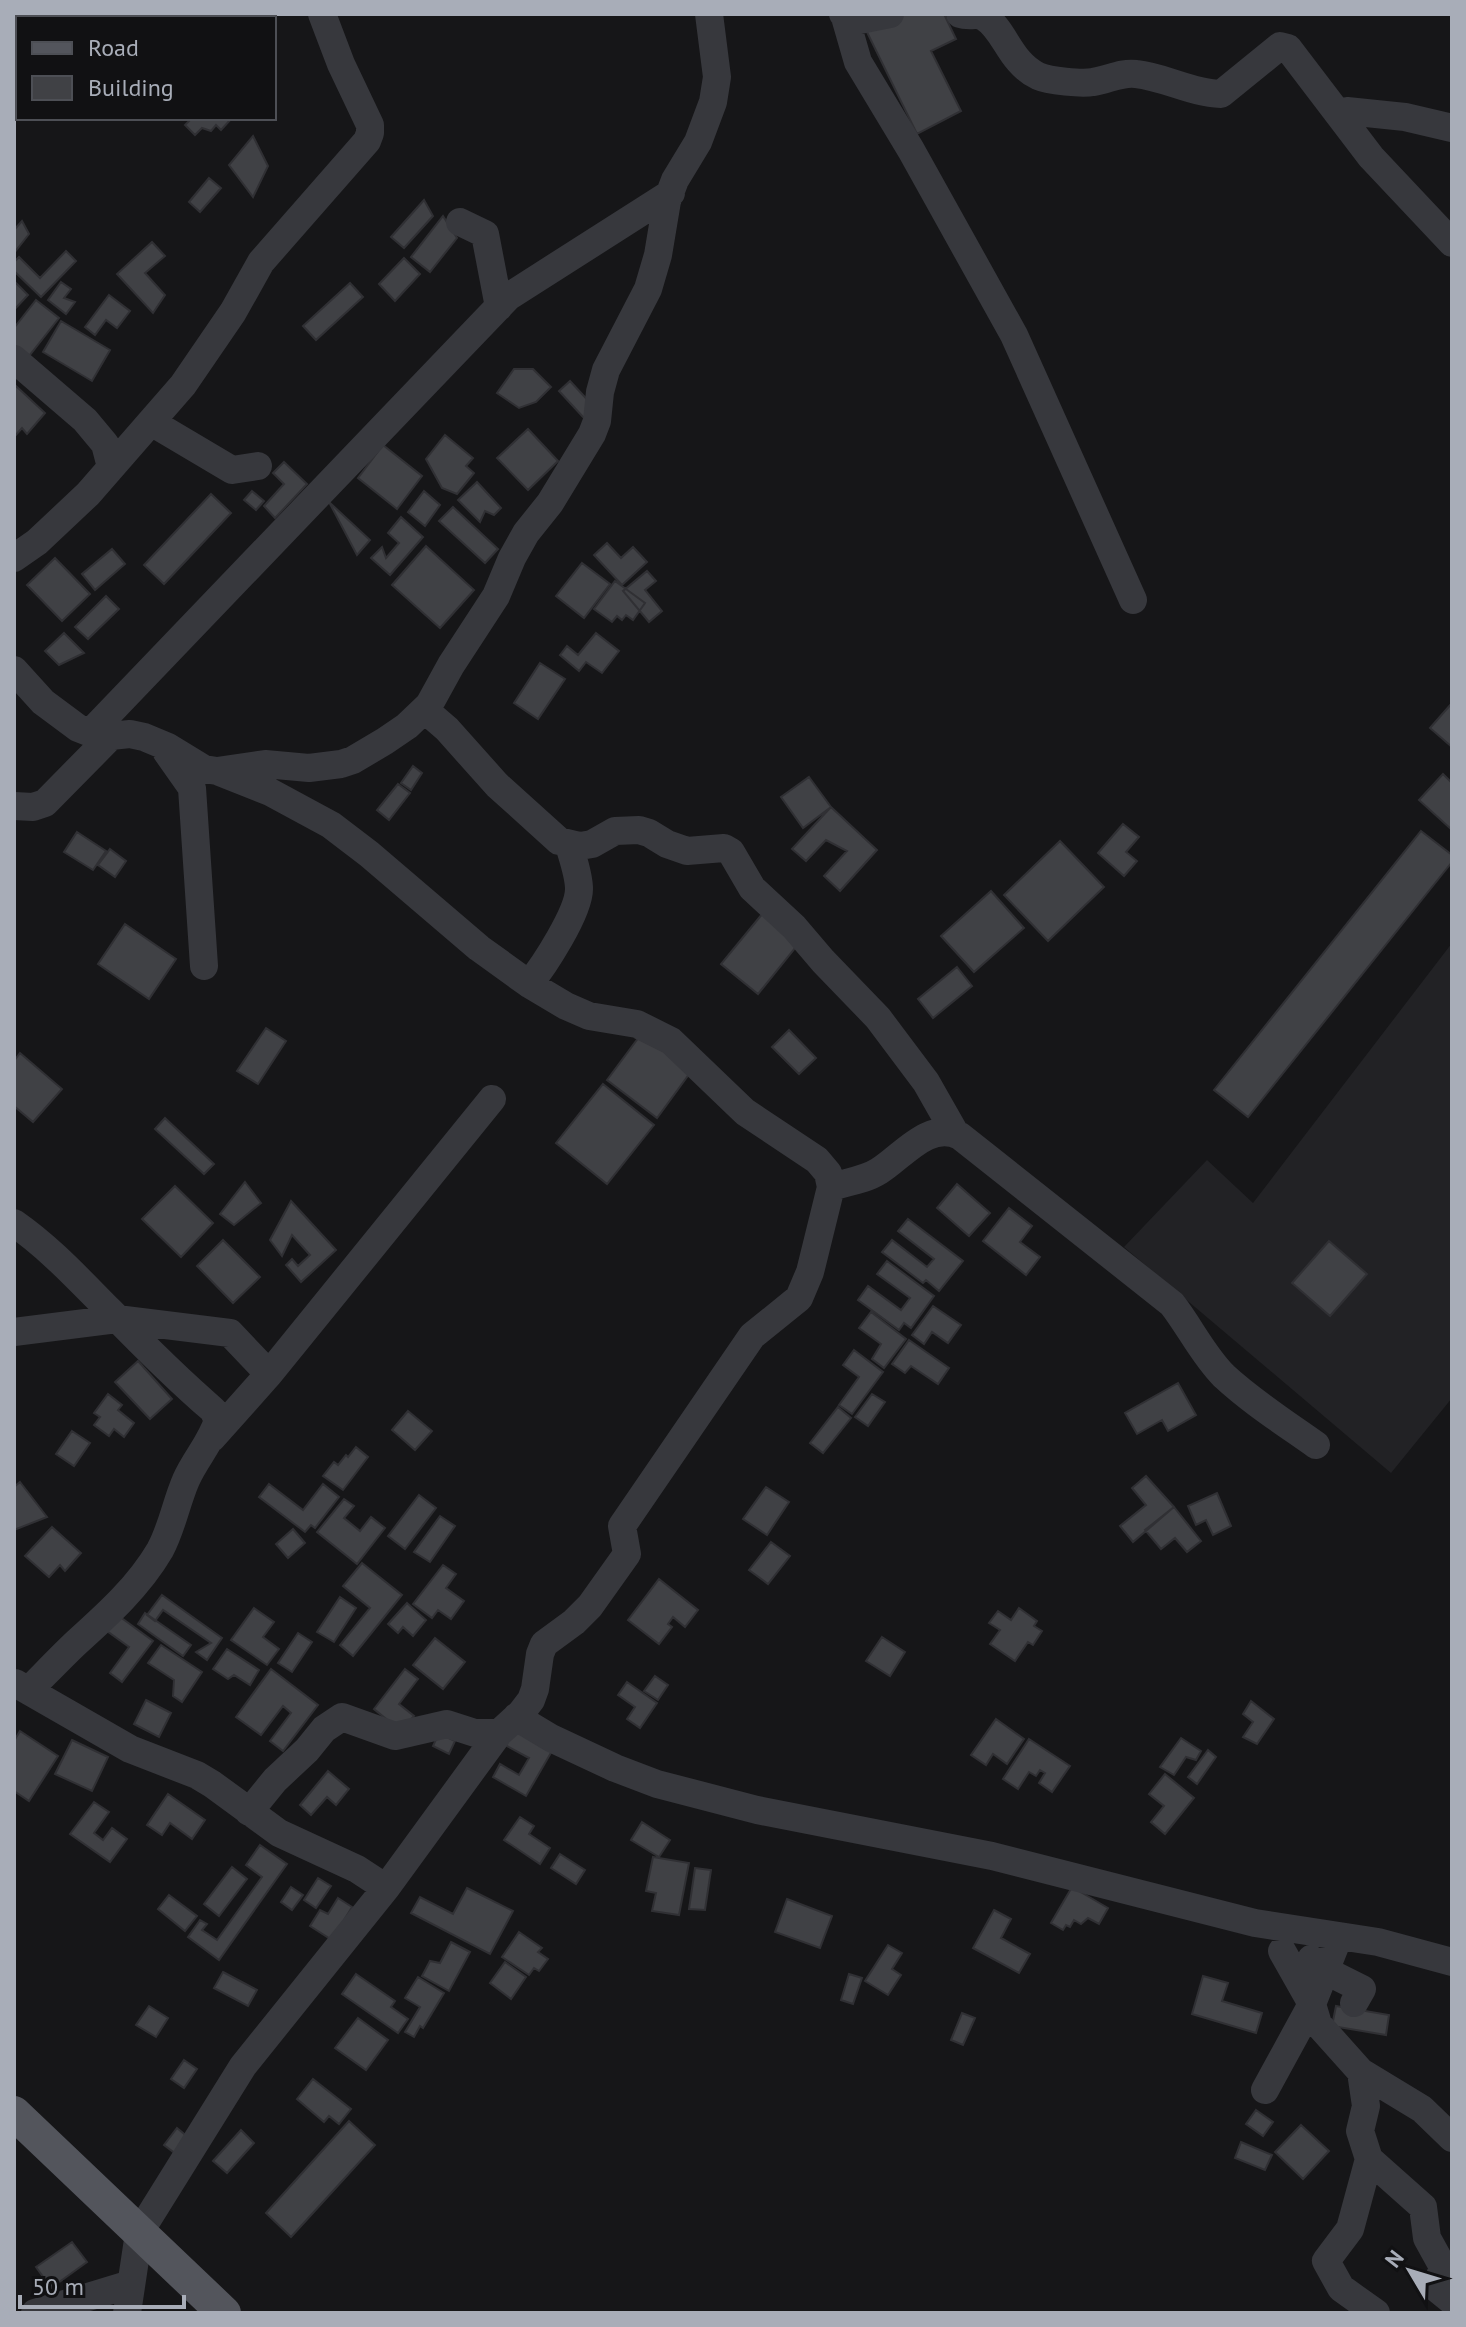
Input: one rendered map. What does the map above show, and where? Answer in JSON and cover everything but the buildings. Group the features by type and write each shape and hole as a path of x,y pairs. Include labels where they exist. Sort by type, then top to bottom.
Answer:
{"main road":[{"path":"14,2113 224,2313"}],"street":[{"path":"14,558 66,516 151,422 190,376 233,312 261,262 361,149 370,133 368,117 341,64 322,14"},
{"path":"217,771 265,764 309,768 341,764 385,741 425,710 496,596 526,533 550,503 592,434 606,370 648,289 671,193 698,142 713,102 716,55 709,14"},
{"path":"844,15 855,21 890,14"},
{"path":"960,14 979,14 988,19 1017,60 1031,72 1044,78 1080,83 1127,73 1221,94 1268,54 1280,46 1288,48 1371,157 1452,243"},
{"path":"844,15 858,62 1014,335 1133,600"},
{"path":"1347,111 1405,117 1452,128"},
{"path":"17,811 45,803 100,735 508,297 671,193"},
{"path":"460,222 485,234 499,307"},
{"path":"14,359 85,420 105,444 111,467"},
{"path":"151,422 232,470 258,466"},
{"path":"14,670 67,722 100,735 136,735 161,744 204,769 270,792 331,825 479,948 529,984 589,1016 637,1024 671,1041 745,1112 817,1160 828,1173 831,1187 810,1272 799,1298 752,1336 622,1526 627,1554 590,1606 541,1648 534,1695 526,1708 508,1725 386,1888 243,2066 139,2233 127,2313"},
{"path":"425,710 447,729 521,808 559,841 580,846 592,844 615,831 639,830 687,851 729,850 737,858 752,888 794,927 878,1018 926,1082 955,1133 1172,1304 1223,1374 1245,1394 1316,1445"},
{"path":"161,744 192,788 204,966"},
{"path":"529,984 543,967 576,903 579,888 569,845"},
{"path":"386,1888 357,1869 279,1833 205,1780 130,1749 22,1686 112,1611 142,1576 172,1523 188,1476 212,1438 269,1374 492,1099"},
{"path":"831,1187 881,1170 907,1148 927,1137 955,1133"},
{"path":"14,1223 46,1248 213,1410 218,1420 212,1438"},
{"path":"14,1332 117,1319 230,1333 269,1374"},
{"path":"249,1812 275,1780 337,1718 342,1717 395,1736 447,1724 475,1733 508,1725 551,1738 657,1784 757,1810 992,1856 1255,1923 1378,1942 1452,1962"},
{"path":"1255,1923 1282,1951 1312,2004 1318,2024 1361,2072 1422,2109 1452,2138"},
{"path":"1265,2090 1312,2004 1339,1936"},
{"path":"1282,1951 1312,1959 1358,1996 1362,1959 1378,1942"},
{"path":"1361,2072 1366,2106 1360,2131 1369,2159 1423,2207 1427,2238 1443,2267 1436,2288 1452,2301"},
{"path":"1369,2159 1350,2229 1326,2261 1341,2288 1376,2313"},
{"path":"35,2313 131,2284"}],"shaded area":[{"path":"1452,943 1452,1398 1391,1473 1124,1247 1207,1160 1253,1203"}]}
